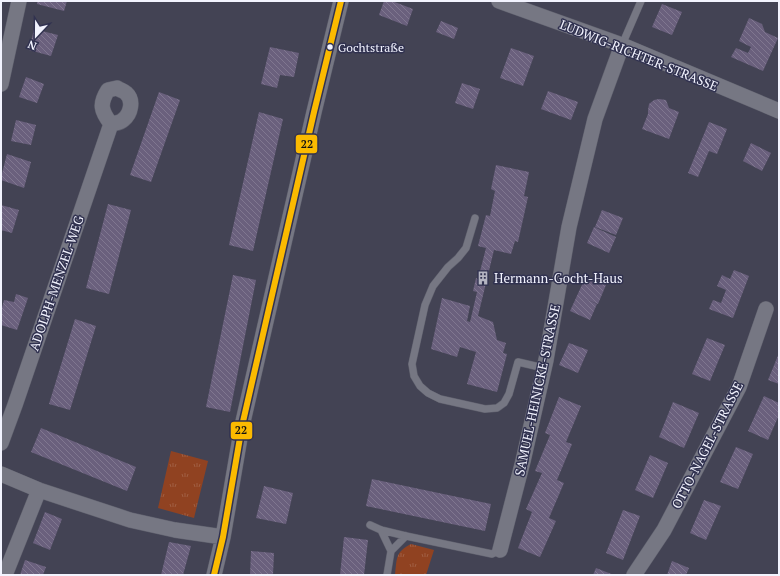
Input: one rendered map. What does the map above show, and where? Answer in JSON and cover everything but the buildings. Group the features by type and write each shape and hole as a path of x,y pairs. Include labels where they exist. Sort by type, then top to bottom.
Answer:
{"street":[{"path":"1,84 19,1"},
{"path":"214,575 242,426 312,117 341,1"},
{"name":"LUDWIG-RICHTER-STRASSE","path":"499,1 622,45 779,111"},
{"name":"SAMUEL-HEINICKE-STRASSE","path":"500,550 523,461 544,368 570,219 595,119 622,45"},
{"name":"ADOLPH-MENZEL-WEG","path":"1,443 111,124"},
{"name":"OTTO-NAGEL-STRASSE","path":"634,575 664,530 739,387 766,309"},
{"path":"1,474 39,490 130,520 174,530 222,537"},
{"path":"5,575 39,490"}],"lane":[{"name":"SAMUEL-HEINICKE-STRASSE","path":"622,45 641,1"},
{"path":"475,218 466,248 433,286 425,305 412,364 414,376 420,386 428,393 440,399 485,409 497,408 504,403 509,394 518,362 544,368"},
{"name":"SAMUEL-HEINICKE-STRASSE","path":"370,525 381,530 406,536 492,554 500,550"},
{"path":"381,530 391,551 387,575"},
{"path":"391,551 406,536"}],"green space":[{"path":"171,451 208,461 194,518 158,508"},
{"path":"411,544 434,550 426,575 395,575 399,553"}],"transit line":[{"name":"22","path":"214,575 223,537 242,426 341,1"}],"place":[{"name":"Gochtstraße","path":"330,47"},
{"name":"Hermann-Gocht-Haus","path":"483,278"}]}
